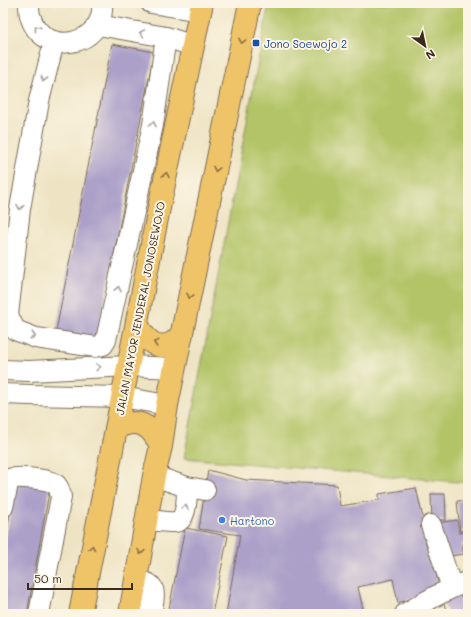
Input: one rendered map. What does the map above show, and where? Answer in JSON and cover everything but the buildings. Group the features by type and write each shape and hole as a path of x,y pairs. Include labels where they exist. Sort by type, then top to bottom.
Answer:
{"main road":[{"path":"130,614 154,476 161,446 167,405 250,3"},
{"name":"JALAN MAYOR JENDERAL JONOSEWOJO","path":"80,614 159,208 201,7"},
{"path":"137,323 141,332 154,344 166,345 173,342 182,334"},
{"path":"116,428 133,422 141,423 152,430 161,446"}],"street":[{"path":"29,3 30,15 34,26 43,36 54,42 66,43 79,41 90,34 98,25 102,15 102,3"},
{"path":"151,3 201,7"},
{"path":"98,25 166,37 193,46"},
{"path":"54,42 39,101 20,209 8,315 15,330 36,338 96,347 103,345 106,340 153,125 166,37"},
{"path":"136,204 159,208"},
{"path":"3,370 29,371 128,366 175,368"},
{"path":"59,369 61,396"},
{"path":"3,394 122,397 167,405"},
{"path":"147,520 179,521 184,516 187,496 196,489 154,476"},
{"path":"3,507 6,480 14,477 36,479 54,484 60,490 61,497 39,614"},
{"path":"418,610 460,584 431,525"},
{"path":"136,580 150,584 153,589 154,596 151,614"}],"green space":[{"path":"269,3 468,3 468,483 184,458"}],"place":[{"name":"Jono Soewojo 2","path":"256,43"},
{"name":"Hartono","path":"222,520"}]}
